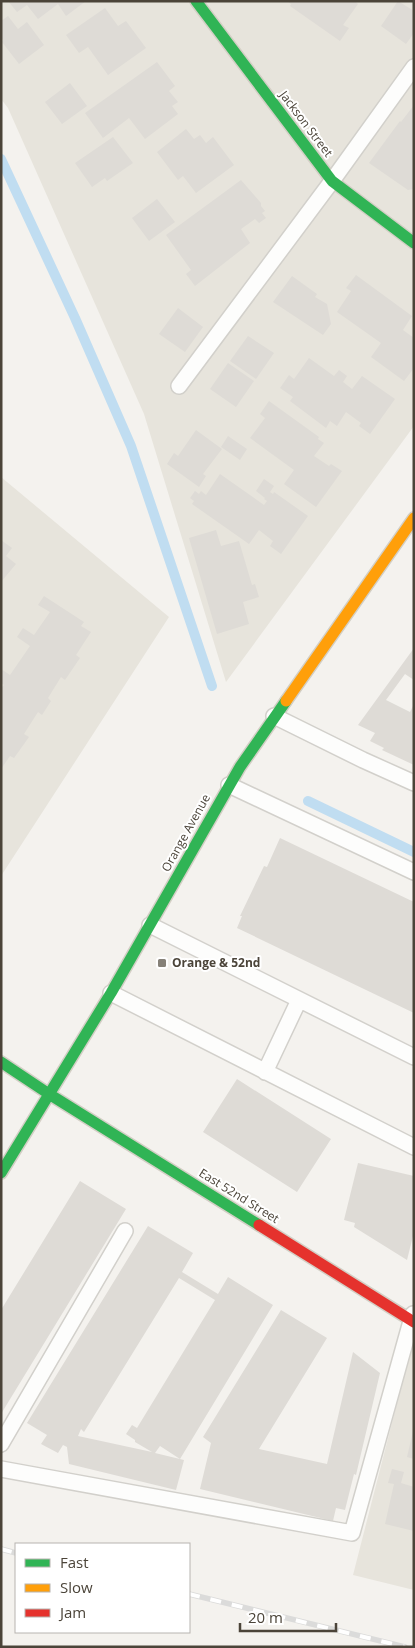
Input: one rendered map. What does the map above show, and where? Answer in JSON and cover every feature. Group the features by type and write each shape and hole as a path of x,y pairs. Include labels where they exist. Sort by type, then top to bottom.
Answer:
{"street":[{"name":"Jackson Street","path":"196,1 332,181 414,243"},
{"name":"Orange Avenue","path":"1,1173 111,993 229,785 274,716 414,518"},
{"name":"East 52nd Street","path":"1,1062 49,1094 413,1317"}],"lane":[{"path":"179,386 332,181 414,67"},
{"path":"274,716 414,783"},
{"path":"229,785 414,872"},
{"path":"150,925 414,1057"},
{"path":"111,993 414,1147"},
{"path":"265,1072 300,1000"},
{"path":"1,1444 125,1231"},
{"path":"1,1469 352,1533 413,1317"}],"shaded area":[{"path":"1,1 414,1 414,426 226,682 144,414 8,108 1,99"},
{"path":"1,477 169,617 1,876"},
{"path":"414,1337 414,1590 353,1575"}],"building":[{"path":"8,1 86,1 66,16 58,4 38,19 27,5 17,12"},
{"path":"287,1 355,1 358,4 343,25 349,28 340,41 290,6 291,4"},
{"path":"398,1 414,11 414,33 406,44 381,26"},
{"path":"105,8 118,26 126,21 146,48 108,75 88,47 79,53 66,35"},
{"path":"8,16 18,29 27,22 44,45 19,64 1,38 1,21"},
{"path":"157,62 175,86 169,91 178,102 172,106 178,114 145,139 129,118 103,138 85,113"},
{"path":"70,83 87,106 62,124 45,102"},
{"path":"414,105 414,189 408,190 369,163"},
{"path":"186,129 194,139 200,135 206,143 213,137 234,165 196,193 183,176 178,180 157,152"},
{"path":"113,137 133,163 107,181 105,178 92,187 75,163"},
{"path":"241,180 261,203 265,211 262,213 266,218 259,223 255,219 241,229 250,243 195,286 186,274 191,270 166,235"},
{"path":"157,199 175,222 149,241 132,218"},
{"path":"356,275 412,316 403,330 414,338 414,368 404,381 371,357 381,343 337,312 351,291 346,288"},
{"path":"292,276 317,294 315,297 327,304 331,324 323,335 273,302"},
{"path":"178,308 203,327 185,352 159,334"},
{"path":"248,336 274,353 256,379 230,361"},
{"path":"309,358 334,376 339,370 347,376 343,382 352,389 362,376 395,399 370,434 359,426 361,423 346,412 337,426 330,421 326,428 290,401 293,397 280,388 289,375 294,379"},
{"path":"228,363 254,381 236,407 210,389"},
{"path":"269,401 319,437 318,439 324,443 314,456 329,466 331,464 342,471 316,507 284,484 294,470 250,438 265,418 260,414"},
{"path":"196,430 222,449 203,474 206,476 199,487 167,464 174,453 178,456"},
{"path":"228,436 247,449 240,460 221,447"},
{"path":"220,474 264,505 267,501 256,491 264,479 274,486 270,492 273,494 274,492 308,516 281,554 270,546 273,541 259,530 249,544 192,504 194,501 190,498 195,491 199,494 201,491 206,495"},
{"path":"216,530 221,546 239,541 252,585 255,584 259,597 243,602 249,624 217,634 189,538"},
{"path":"1,540 12,548 6,556 16,564 1,582"},
{"path":"44,596 84,622 81,626 91,632 76,655 80,658 65,680 61,677 48,698 51,701 42,715 38,712 24,734 29,737 14,758 10,756 1,769 1,688 4,685 1,683 1,669 10,675 30,646 17,637 23,628 34,635 50,612 38,605"},
{"path":"414,648 414,680 405,674 386,700 410,712 414,704 414,765 382,750 384,748 370,741 375,733 358,725"},
{"path":"280,838 414,902 414,1013 237,928 242,916 240,916 264,866 267,867"},
{"path":"237,1079 331,1139 297,1192 203,1132"},
{"path":"358,1163 414,1176 414,1232 407,1260 354,1227 355,1223 344,1220"},
{"path":"80,1181 126,1209 1,1414 1,1310"},
{"path":"148,1226 193,1253 182,1272 218,1294 228,1277 273,1305 180,1459 160,1446 155,1453 184,1460 176,1490 69,1464 67,1447 63,1445 58,1453 41,1444 47,1435 27,1423","holes":["179,1278 215,1300 137,1428 132,1425 126,1434 152,1452 78,1436 81,1429 84,1432"]},
{"path":"281,1310 327,1338 259,1449 327,1464 353,1352 380,1373 356,1475 354,1474 345,1510 336,1508 333,1521 200,1489 211,1443 203,1437"},
{"path":"414,1431 414,1459 407,1457"},
{"path":"392,1469 404,1472 401,1483 414,1487 414,1531 385,1524 394,1484 388,1483"}],"waterway":[{"path":"1,159 75,318 131,446 212,686"},
{"path":"308,801 414,852"}],"railway":[{"path":"1,1549 15,1553"},
{"path":"190,1594 405,1647"}],"traffic: fast":[{"path":"196,1 332,181 414,243"},
{"path":"1,1173 111,993 240,767 286,701"},
{"path":"1,1062 259,1225"}],"traffic: slow":[{"path":"286,701 414,518"}],"traffic: jam":[{"path":"259,1225 414,1322"}],"place":[{"name":"Orange & 52nd","path":"162,963"}]}
